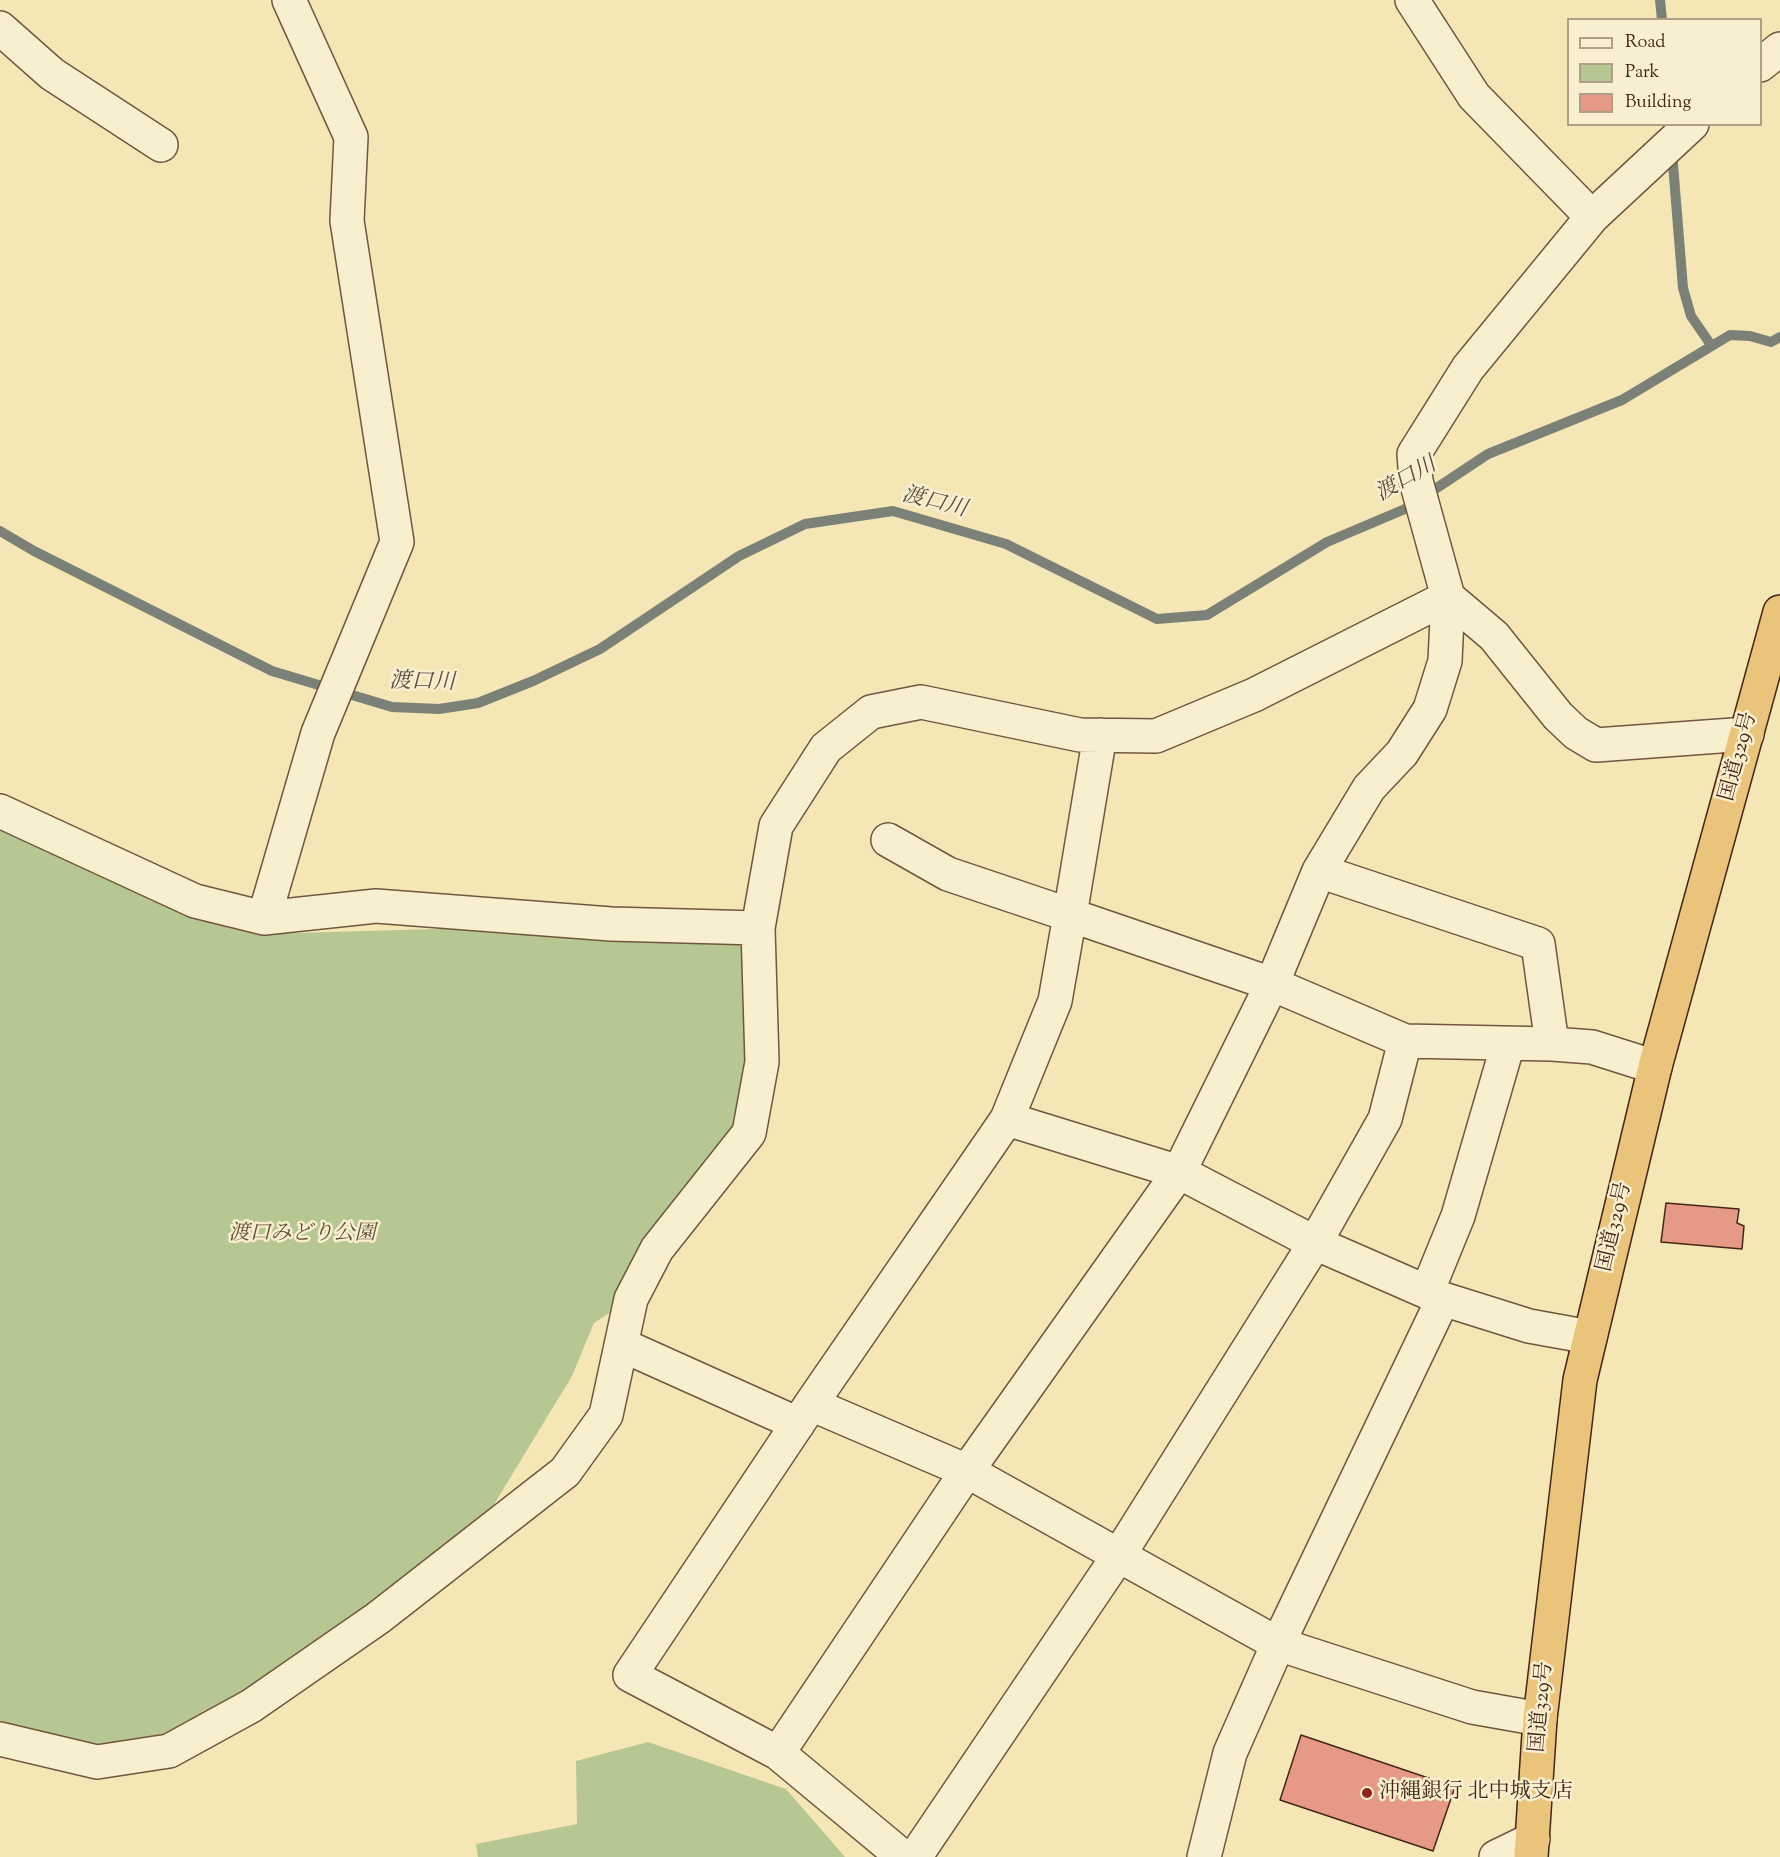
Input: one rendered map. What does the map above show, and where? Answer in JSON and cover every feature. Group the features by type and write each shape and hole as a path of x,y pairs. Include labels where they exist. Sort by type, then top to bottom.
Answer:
{"highway":[{"name":"国道329号","path":"1532,1848 1540,1719 1578,1397 1590,1337 1655,1067 1780,612"}],"street":[{"path":"264,918 318,733 397,542 347,221 351,137 289,0"},
{"path":"1412,0 1474,96 1592,217"},
{"path":"0,28 52,74 161,145"},
{"path":"1762,64 1780,48"},
{"path":"778,1753 968,1471 1179,1172 1272,984 1320,871 1369,789 1402,753 1430,709 1445,661 1449,597 1416,481 1414,454 1468,368 1592,217 1690,126"},
{"path":"1449,597 1494,636 1558,716 1576,733 1596,745 1747,734"},
{"path":"0,1739 97,1762 169,1752 251,1706 378,1618 565,1472 606,1414 632,1299 657,1249 748,1133 762,1062 758,928 776,826 826,748 871,712 921,702 1080,735 1156,736 1254,695 1449,597"},
{"path":"903,1857 778,1753 630,1675 804,1414 1007,1119 1055,1001 1100,735"},
{"path":"0,811 195,901 264,918 376,906 611,924 758,928"},
{"path":"888,840 948,874 1272,984 1405,1041 1592,1047 1655,1067"},
{"path":"1320,871 1538,945 1552,1044"},
{"path":"915,1857 1119,1555 1315,1243 1385,1119 1405,1041"},
{"path":"1204,1857 1230,1753 1435,1296 1508,1044"},
{"path":"1007,1119 1179,1172 1315,1243 1435,1296 1529,1326 1590,1337"},
{"path":"622,1345 804,1414 968,1471 1278,1644 1472,1707 1540,1719"},
{"path":"1496,1857 1532,1848"}],"green space":[{"name":"渡口みどり公園","path":"0,826 260,934 611,924 758,928 750,1126 631,1299 594,1323 572,1376 493,1506 366,1608 240,1699 164,1739 99,1745 0,1723"},
{"path":"648,1742 786,1789 845,1857 478,1857 476,1844 577,1824 576,1761"}],"building":[{"path":"1666,1203 1739,1209 1737,1223 1744,1226 1742,1249 1661,1242"},
{"name":"沖縄銀行 北中城支店","path":"1301,1735 1455,1787 1433,1851 1280,1800"}],"waterway":[{"path":"1660,0 1662,18"},
{"path":"1672,152 1683,288 1691,316 1711,345"},
{"name":"渡口川","path":"0,531 34,551 272,671 392,707 439,709 478,703 533,681 600,649 739,556 805,524 893,511 1006,544 1157,619 1207,615 1327,542 1405,509 1488,454 1622,400 1730,335 1750,336 1771,342 1780,337"}],"place":[{"name":"沖縄銀行 北中城支店","path":"1367,1793"}]}
